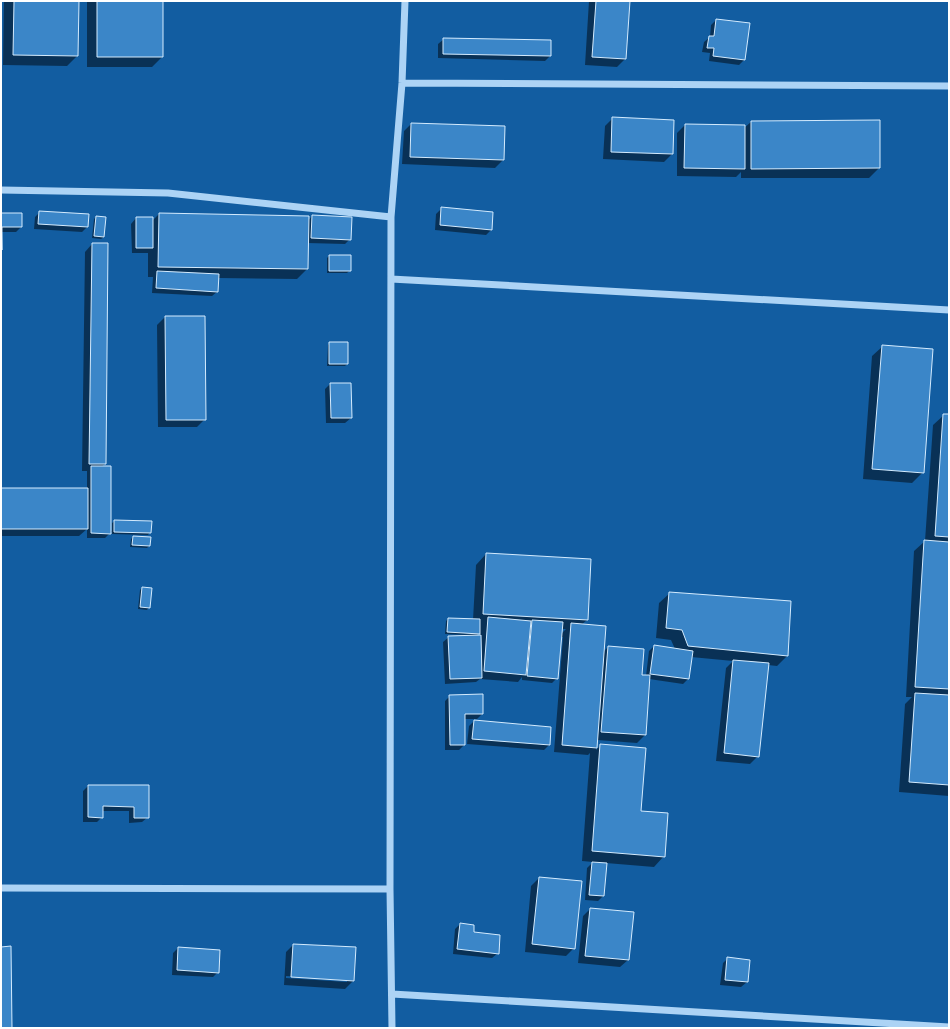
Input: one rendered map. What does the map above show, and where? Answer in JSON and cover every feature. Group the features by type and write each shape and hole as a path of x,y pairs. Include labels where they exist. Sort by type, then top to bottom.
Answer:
{"street":[{"path":"392,1028 390,889 391,217 402,83 405,1"},
{"path":"402,83 949,86"},
{"path":"1,190 168,193 391,217"},
{"path":"391,279 949,310"},
{"path":"1,888 390,889"},
{"path":"392,994 949,1027"}],"building":[{"path":"14,1 79,1 78,56 13,55"},
{"path":"97,1 163,1 163,57 97,57"},
{"path":"596,1 630,1 626,59 592,57"},
{"path":"716,19 750,23 745,60 713,56 714,48 707,48 709,36 714,36"},
{"path":"443,38 551,40 551,56 443,54"},
{"path":"612,117 674,120 673,154 611,152"},
{"path":"880,120 880,168 751,169 751,121"},
{"path":"411,123 505,126 504,160 410,157"},
{"path":"685,124 745,125 745,169 684,168"},
{"path":"441,207 493,212 492,230 440,225"},
{"path":"39,211 89,214 88,227 38,224"},
{"path":"1,213 22,213 22,227 2,227 2,250"},
{"path":"159,213 309,216 308,269 158,267"},
{"path":"312,215 352,217 351,240 311,238"},
{"path":"96,216 106,217 104,237 94,236"},
{"path":"136,217 153,217 153,248 136,248"},
{"path":"92,243 108,243 106,464 89,464"},
{"path":"329,255 351,255 351,271 329,271"},
{"path":"157,271 219,274 218,292 156,288"},
{"path":"165,316 205,316 206,420 166,420"},
{"path":"329,342 348,342 348,364 329,364"},
{"path":"882,345 933,349 924,473 872,469"},
{"path":"330,383 351,383 352,418 331,418"},
{"path":"943,414 949,414 949,537 935,536"},
{"path":"91,466 111,466 111,534 91,533"},
{"path":"1,488 88,488 88,529 1,529"},
{"path":"114,520 152,521 151,533 114,532"},
{"path":"133,536 151,537 150,546 132,545"},
{"path":"924,540 949,542 949,689 915,687"},
{"path":"486,553 591,559 588,620 483,614"},
{"path":"142,587 152,588 150,608 140,607"},
{"path":"669,592 791,601 788,656 688,646 682,630 666,628"},
{"path":"488,617 531,621 526,675 484,671"},
{"path":"448,618 480,619 480,634 447,632"},
{"path":"532,620 563,622 558,679 527,676"},
{"path":"571,623 606,626 597,748 562,745"},
{"path":"481,635 482,678 450,679 448,636"},
{"path":"654,645 693,651 689,679 650,674"},
{"path":"608,646 644,649 642,675 650,675 646,735 601,732"},
{"path":"733,660 769,663 759,757 724,753"},
{"path":"915,693 949,695 949,785 909,782"},
{"path":"483,694 483,714 465,714 465,745 450,745 449,695"},
{"path":"474,720 551,727 550,745 472,739"},
{"path":"600,744 646,748 641,811 668,813 665,857 592,851"},
{"path":"88,785 149,785 149,818 134,818 134,807 103,806 103,818 88,817"},
{"path":"592,862 607,863 604,896 589,895"},
{"path":"539,877 582,881 575,949 532,944"},
{"path":"590,908 634,912 629,960 585,956"},
{"path":"460,923 474,925 474,932 500,935 499,954 457,949"},
{"path":"293,944 356,947 354,981 291,977"},
{"path":"11,946 12,1028 1,1028 1,947"},
{"path":"178,947 220,950 219,973 177,970"},
{"path":"727,957 750,960 748,982 725,980"}]}
